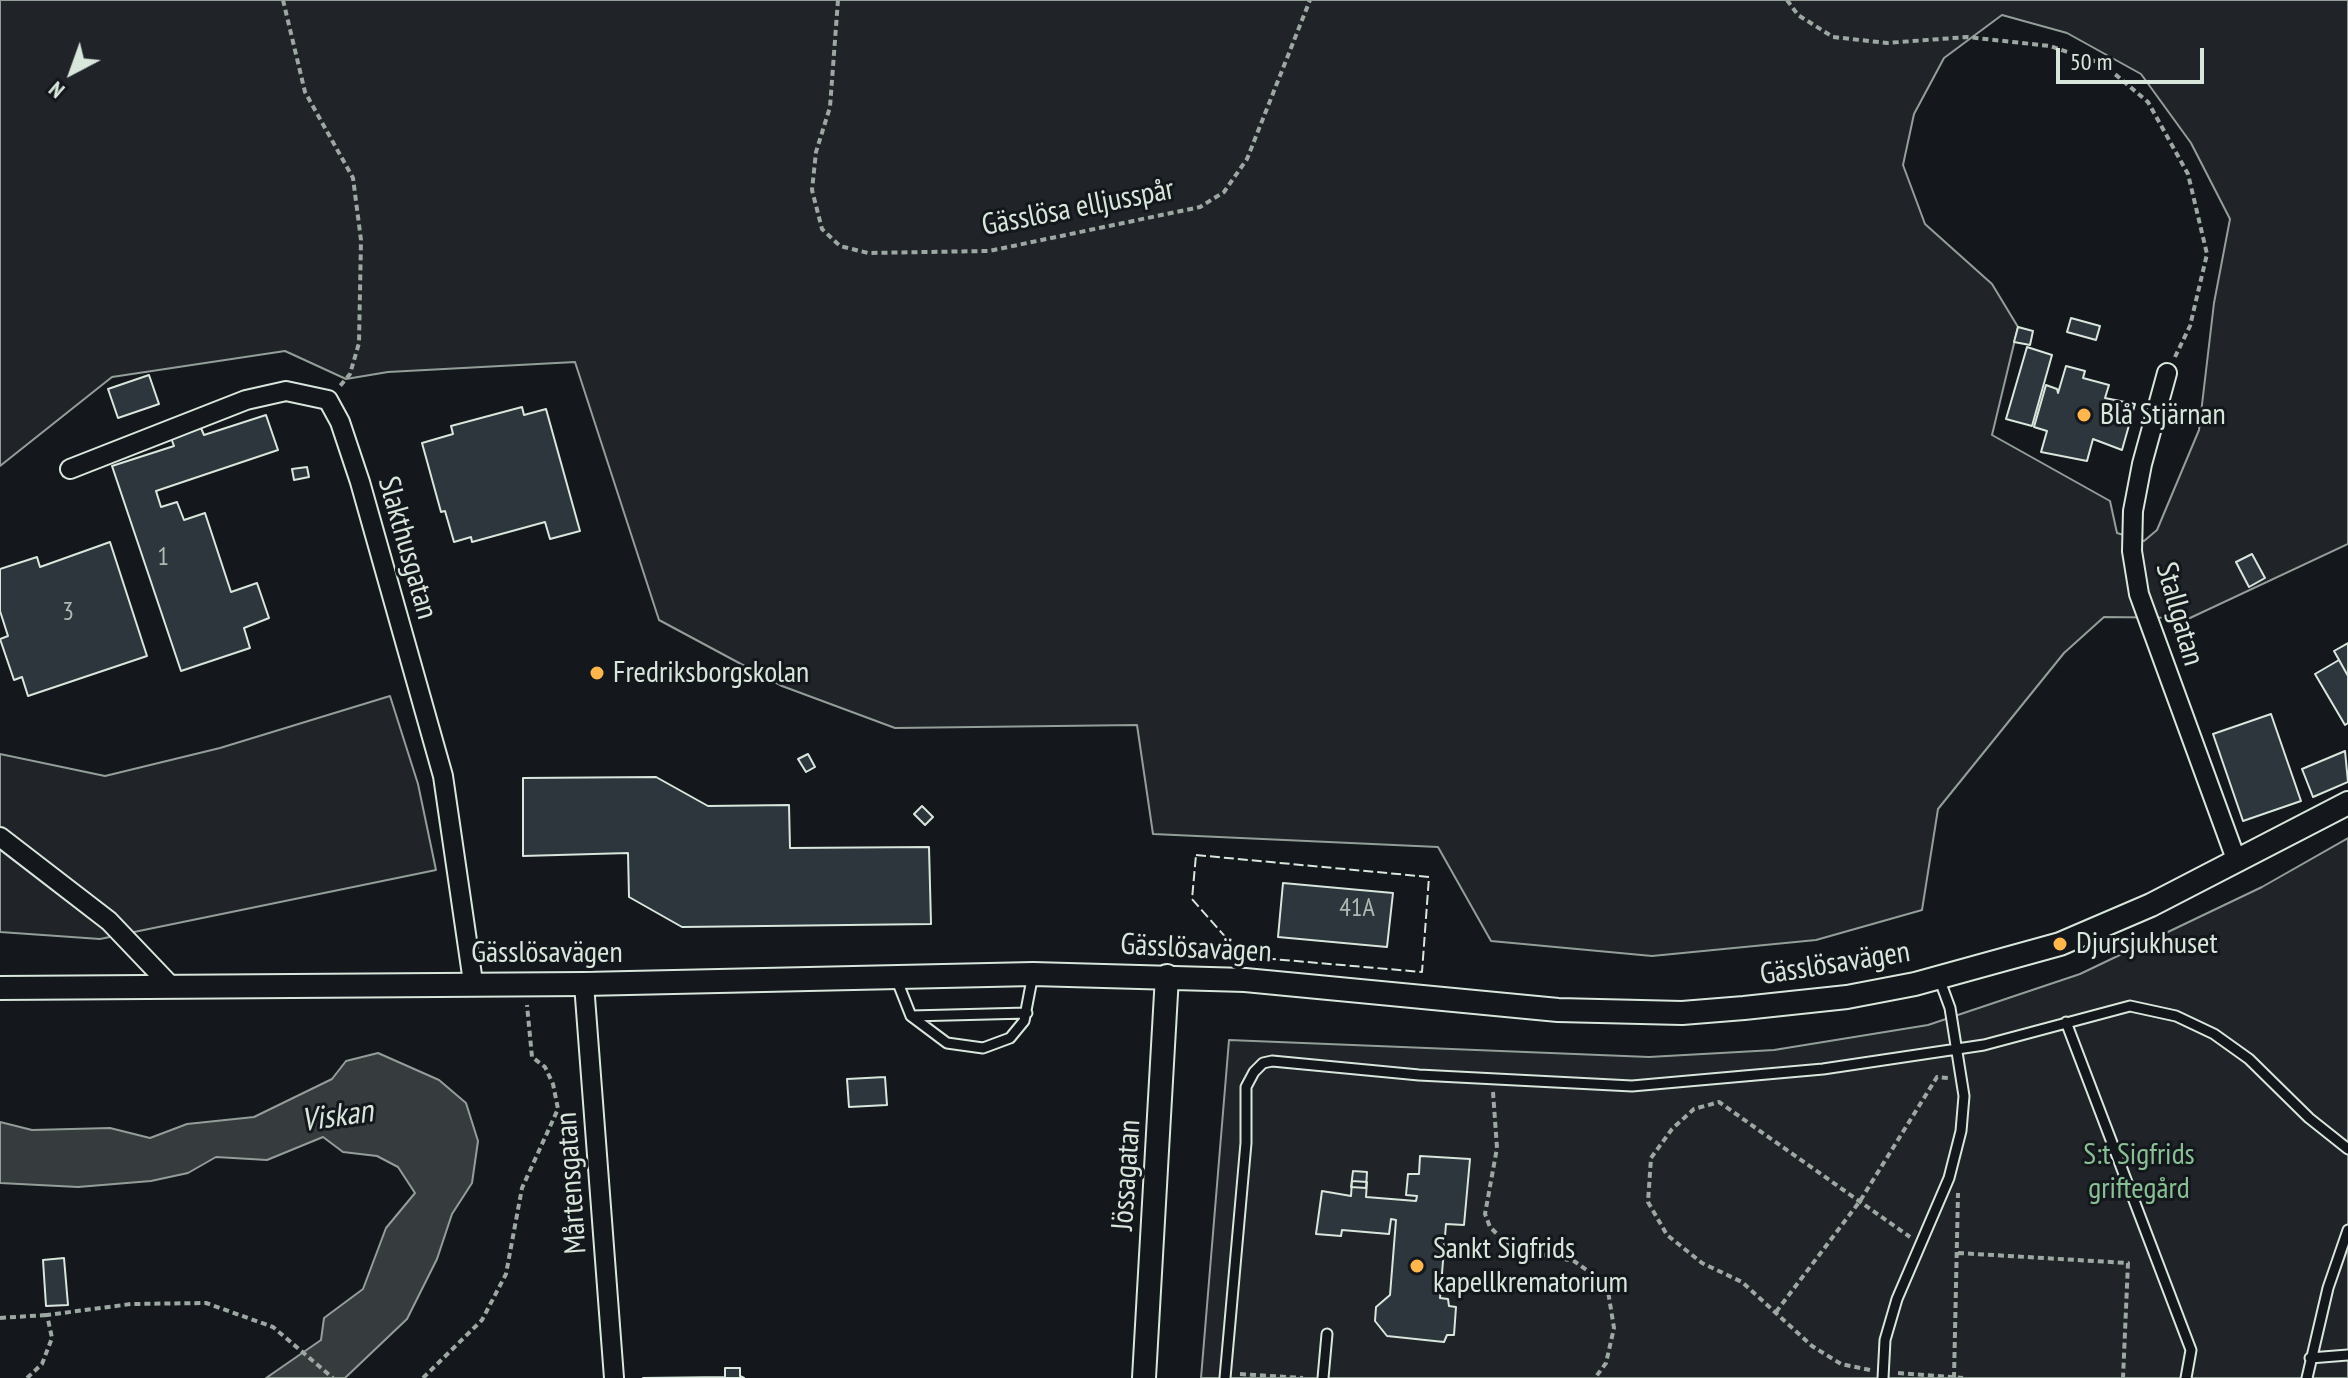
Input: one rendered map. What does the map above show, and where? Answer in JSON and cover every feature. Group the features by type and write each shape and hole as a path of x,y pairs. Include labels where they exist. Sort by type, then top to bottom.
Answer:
{"street":[{"name":"Stallgatan","path":"2167,373 2152,423 2133,511 2134,565 2139,594 2237,862"},
{"path":"70,469 246,400 286,391 328,400"},
{"name":"Slakthusgatan","path":"328,400 340,422 360,482 443,776 473,982"},
{"name":"Gässlösavägen","path":"0,988 473,982 584,984 1033,974 1167,976 1349,988 1558,1010 1682,1013 1847,997 1939,978 2083,935 2237,862 2348,803"},
{"path":"0,837 109,921 170,985"},
{"name":"Jössagatan","path":"1144,1378 1167,976"},
{"name":"Mårtensgatan","path":"584,984 614,1378"}],"lane":[{"path":"896,977 911,1016 947,1043 983,1048 1010,1038 1027,1013 1033,974"},
{"path":"1883,1375 1885,1340 1920,1244 1949,1178 1961,1131 1964,1096 1950,1008 1939,978"},
{"path":"1225,1376 1246,1143 1246,1087 1263,1063 1291,1061 1490,1080 1632,1086 1823,1069 1984,1045 2130,1006 2176,1016 2214,1034 2249,1059 2317,1125 2348,1149"},
{"path":"911,1016 1027,1013"},
{"path":"2066,1022 2191,1350 2186,1378"},
{"path":"2307,1378 2310,1358 2348,1230"},
{"path":"1323,1378 1327,1334"},
{"path":"2310,1358 2348,1355"}],"path":[{"path":"283,0 305,92 353,178 361,240 359,343 350,374 328,400"},
{"name":"Gässlösa elljusspår","path":"838,0 830,107 816,152 812,190 822,229 840,246 868,253 989,251 1200,207 1224,192 1247,159 1310,0"},
{"path":"1787,0 1798,15 1833,37 1887,43 1967,37 2050,46 2103,64 2148,102 2188,174 2207,254 2190,326 2167,373"},
{"path":"423,1378 482,1320 506,1274 522,1188 558,1109 545,1067 532,1057 527,999"},
{"path":"1776,1312 1860,1201 1937,1077 1961,1079"},
{"path":"1490,1080 1497,1148 1485,1214 1490,1227 1511,1248 1574,1261 1601,1280 1608,1291 1614,1328 1606,1363 1595,1378"},
{"path":"1920,1244 1719,1102 1694,1109 1672,1129 1651,1158 1648,1202 1667,1235 1702,1263 1742,1282 1812,1346 1841,1364 1883,1375 1963,1378"},
{"path":"1949,1178 1960,1197 1954,1378"},
{"path":"1958,1253 2128,1263 2123,1378"},
{"path":"0,1318 131,1304 206,1303 273,1327 333,1378"},
{"path":"27,1378 42,1364 52,1338 47,1315"},
{"path":"1225,1376 1303,1378"}],"green space":[{"path":"0,0 2348,0 2348,544 2190,618 2104,617 2064,653 1938,809 1922,910 1816,940 1652,956 1491,941 1438,847 1153,834 1137,725 895,728 782,686 659,620 575,362 388,372 346,379 285,351 112,377 0,466","holes":["2002,15 2067,33 2141,74 2191,143 2230,219 2214,303 2199,430 2157,530 2144,541 2117,533 2110,501 1992,435 2018,327 1992,284 1925,224 1903,165 1914,114 1944,58"]},
{"path":"390,696 418,784 436,870 100,939 0,932 0,754 105,776 220,748"},
{"name":"S:t Sigfrids griftegård","path":"2348,838 2348,1378 1201,1378 1229,1040 1649,1057 1774,1050 1928,1025 2080,974 2262,887"}],"water":[{"name":"Viskan","path":"378,1053 439,1080 466,1103 478,1141 472,1183 452,1214 437,1259 407,1319 345,1378 266,1378 321,1340 324,1318 363,1289 386,1228 415,1193 398,1167 377,1156 343,1152 323,1137 267,1160 216,1157 188,1173 151,1181 78,1187 0,1183 0,1122 32,1130 110,1128 150,1138 187,1124 254,1117 332,1079 346,1061"}],"building":[{"path":"2071,318 2100,326 2096,340 2067,332"},
{"path":"2018,327 2033,331 2030,345 2014,342"},
{"path":"2027,347 2052,355 2032,426 2006,419"},
{"name":"Blå Stjärnan","path":"2066,366 2085,371 2083,378 2109,385 2105,398 2135,404 2122,450 2093,439 2087,461 2041,452 2047,431 2034,427 2046,385 2057,389 2058,393"},
{"path":"149,375 159,404 118,418 108,389"},
{"path":"522,407 524,415 546,409 580,531 550,539 545,522 472,542 471,537 454,542 445,511 441,512 422,443 453,434 451,426"},
{"path":"266,415 278,450 156,491 161,507 177,502 184,520 205,513 231,592 257,583 269,618 244,628 250,648 181,671 112,466 174,446 171,438 201,428 204,435"},
{"path":"307,467 309,477 294,480 292,469"},
{"path":"110,542 147,656 28,696 22,677 14,680 0,639 8,636 0,611 0,569 37,557 40,567"},
{"path":"2252,554 2265,578 2249,587 2236,562"},
{"path":"2348,643 2348,676 2334,651"},
{"path":"2339,660 2348,676 2348,723 2345,725 2315,674"},
{"path":"2271,714 2301,801 2243,821 2213,734"},
{"path":"2345,751 2348,782 2313,797 2302,769"},
{"path":"808,754 815,767 806,772 798,759"},
{"path":"656,777 708,806 789,805 790,848 929,847 931,924 682,927 629,897 628,853 523,856 523,778"},
{"path":"922,806 933,817 925,825 914,814"},
{"path":"1283,883 1393,893 1387,947 1278,937"},
{"path":"885,1077 887,1105 849,1107 847,1079"},
{"name":"Sankt Sigfrids kapellkrematorium","path":"1420,1156 1470,1159 1464,1225 1446,1224 1440,1298 1448,1299 1449,1306 1456,1307 1454,1335 1447,1335 1444,1342 1387,1336 1375,1321 1376,1307 1390,1295 1396,1220 1391,1219 1389,1234 1342,1230 1341,1236 1316,1234 1322,1191 1351,1196 1352,1181 1367,1182 1366,1197 1416,1201 1417,1196 1406,1195 1408,1174 1419,1174"},
{"path":"1353,1171 1367,1172 1366,1188 1351,1187"},
{"path":"64,1258 68,1305 46,1306 43,1260"},
{"path":"725,1368 740,1368 740,1376 744,1378 643,1378 725,1377"}],"fence":[{"path":"1196,855 1429,877 1422,972 1261,958 1236,949 1192,899 1196,855"}],"place":[{"name":"Blå Stjärnan","path":"2084,415"},
{"name":"Fredriksborgskolan","path":"597,673"},
{"name":"Djursjukhuset","path":"2060,944"},
{"name":"Sankt Sigfrids kapellkrematorium","path":"1417,1266"}]}
